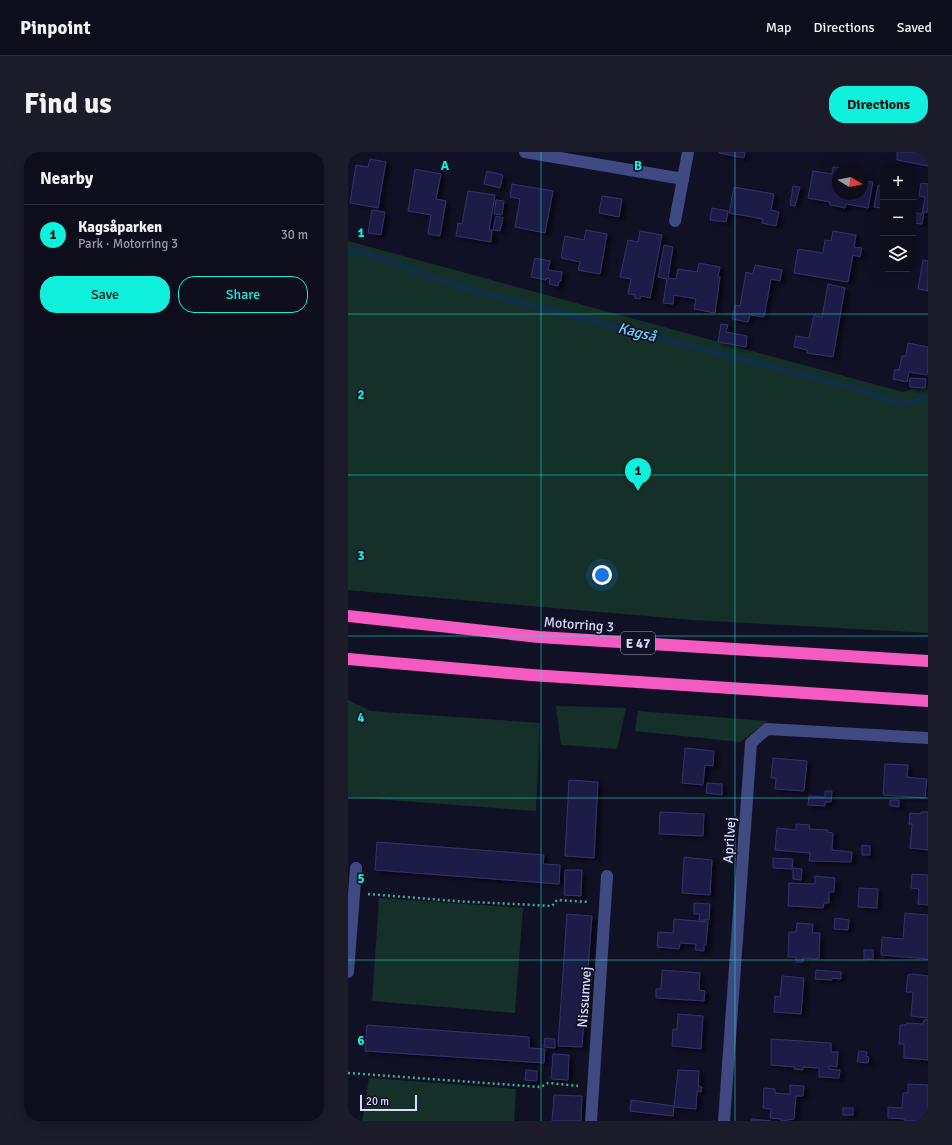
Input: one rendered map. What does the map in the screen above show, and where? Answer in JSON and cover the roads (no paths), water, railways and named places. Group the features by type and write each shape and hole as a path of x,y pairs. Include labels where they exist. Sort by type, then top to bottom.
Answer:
{"highway":[{"name":"Motorring 3","path":"348,616 539,637 928,661"},
{"path":"348,659 531,675 928,701"}],"street":[{"path":"525,152 683,179"},
{"path":"675,221 688,152"},
{"name":"Aprilvej","path":"724,1121 751,743 767,729 928,738"},
{"path":"348,972 356,868"},
{"name":"Nissumvej","path":"591,1121 608,876"}],"waterway":[{"name":"Kagså","path":"348,251 355,250 465,288 857,389 900,404 928,398"}],"place":[{"name":"Kagsåparken","path":"638,491"}]}
